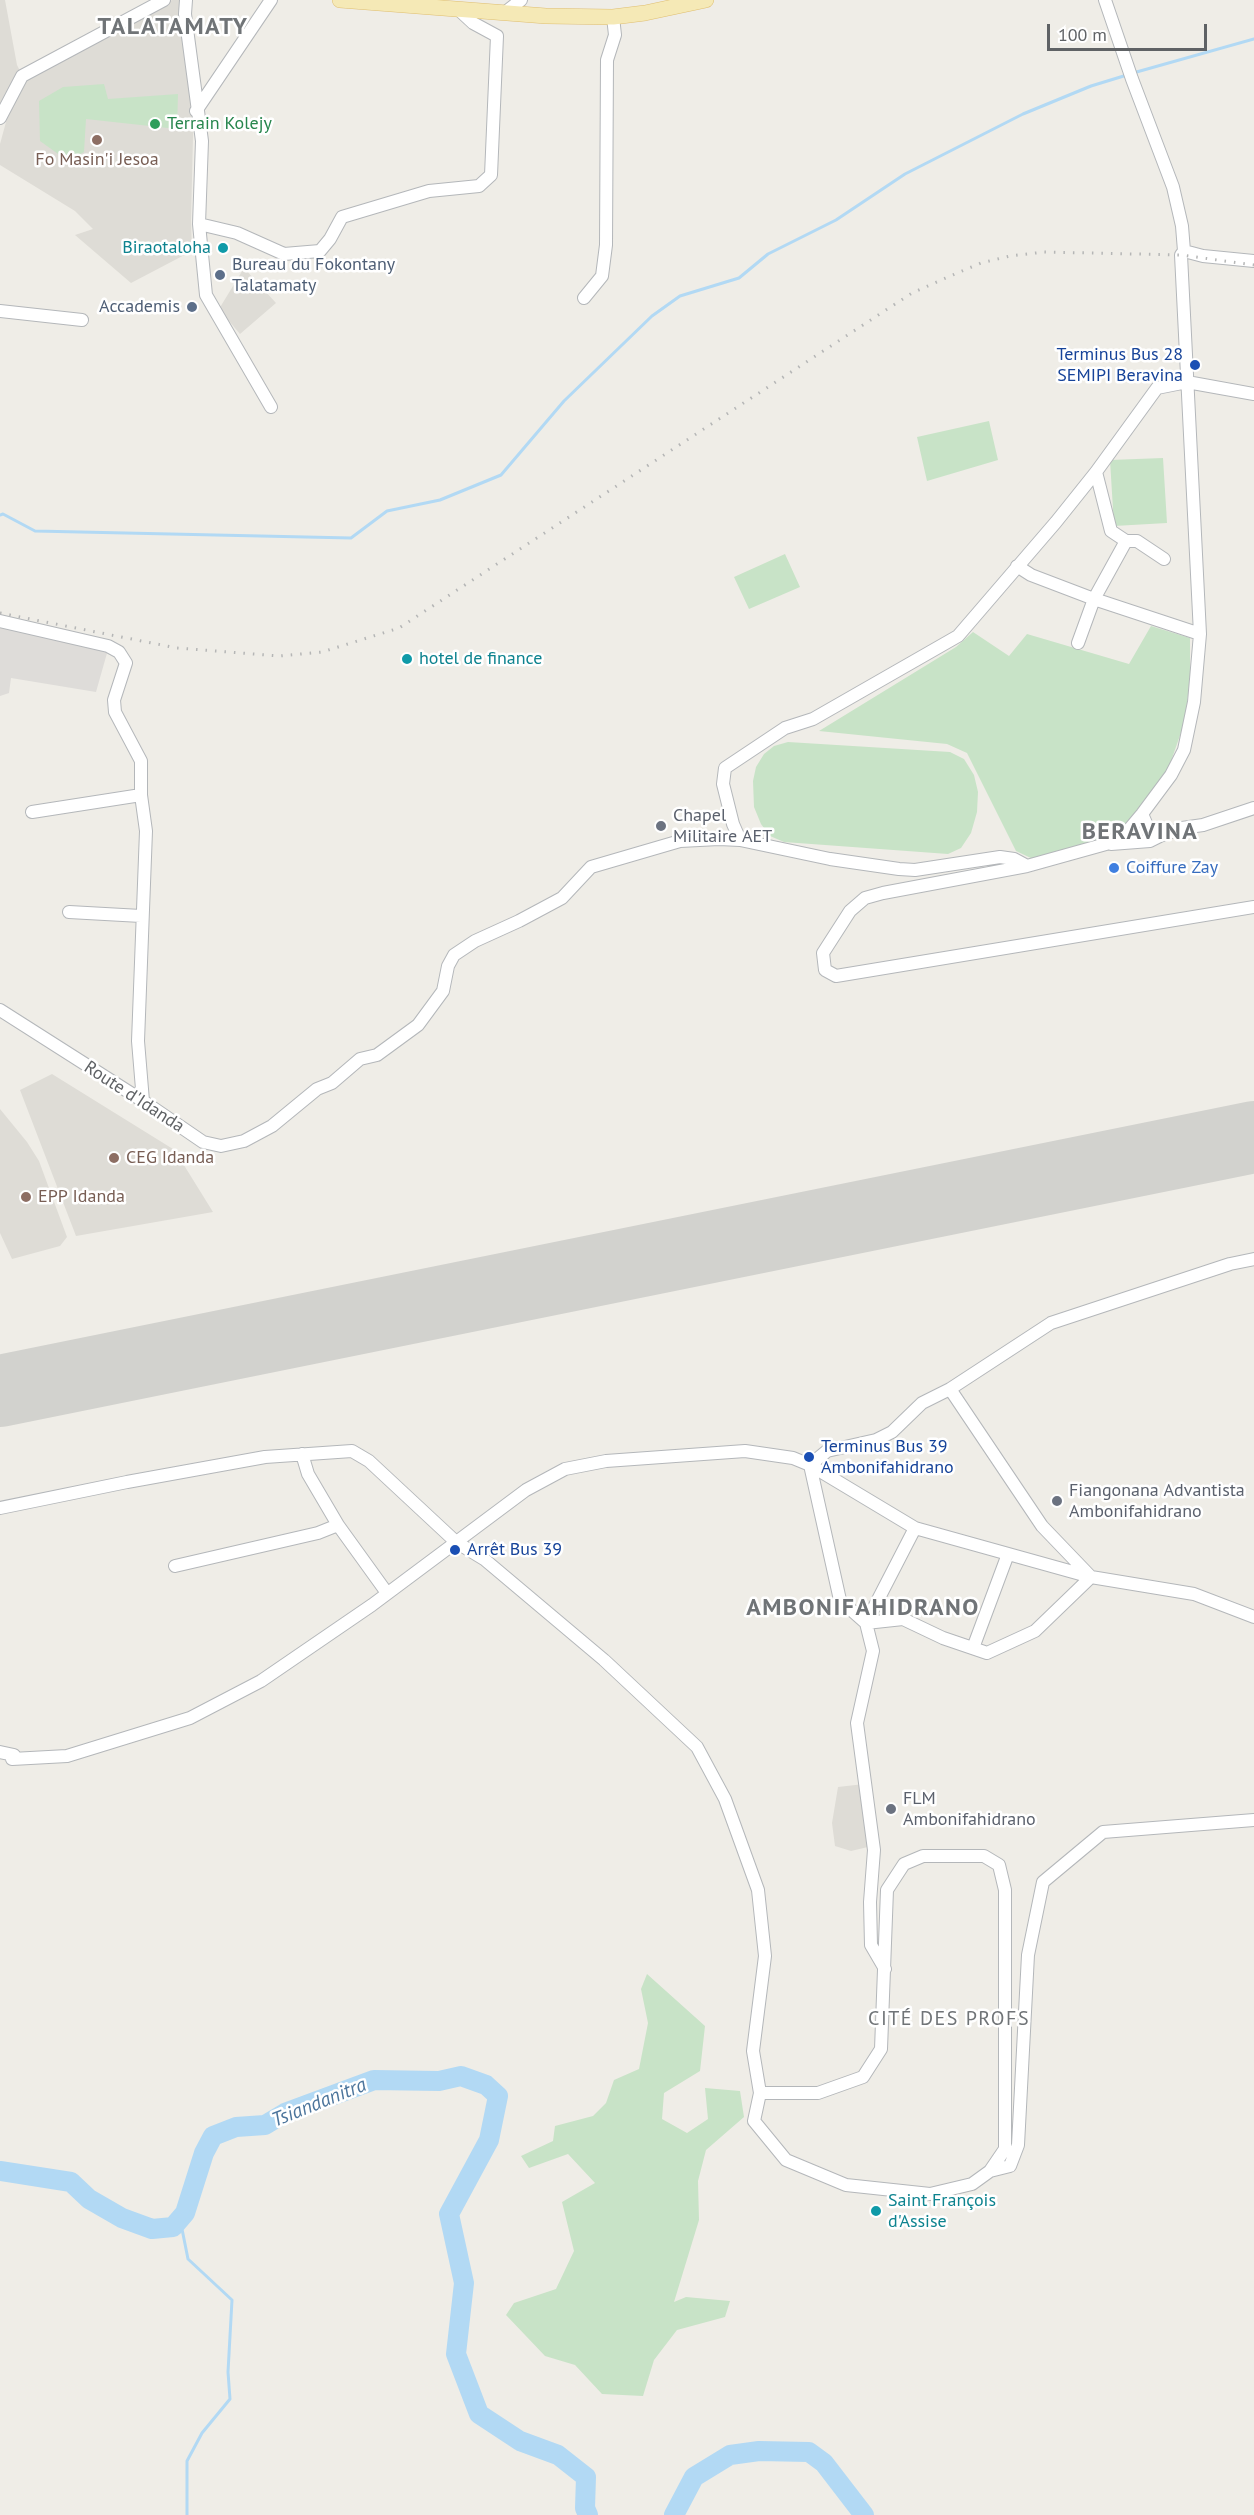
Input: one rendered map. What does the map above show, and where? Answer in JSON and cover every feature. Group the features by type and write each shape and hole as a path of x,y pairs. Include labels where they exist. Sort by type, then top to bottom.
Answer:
{"main road":[{"path":"340,0 507,11 546,16 613,17 645,13 706,0"}],"street":[{"path":"0,118 22,76 164,0"},
{"path":"186,0 185,14 197,94 196,111 202,141 199,224 206,296 271,407"},
{"path":"196,111 271,0"},
{"path":"507,11 521,0"},
{"path":"1105,0 1173,187 1182,226 1184,251 1181,255 1200,634 1194,702 1184,750 1171,775 1142,814 1126,833 1106,844"},
{"path":"199,224 237,233 284,254 320,251 330,239 342,217 429,191 479,186 492,175 496,36 473,23 458,9"},
{"path":"584,298 602,276 606,245 607,60 615,35 613,17"},
{"path":"1184,251 1203,256 1254,261"},
{"path":"0,311 82,320"},
{"path":"740,840 733,824 723,784 724,768 785,728 813,719 958,636 1096,472 1157,388 1187,382 1254,394"},
{"path":"1096,472 1111,531 1126,542 1137,541 1164,559"},
{"path":"1078,644 1094,599 1126,542"},
{"path":"1017,566 1031,575 1094,599 1200,634"},
{"path":"0,621 108,646 119,652 126,663 114,700 115,712 141,761 141,795 146,831 138,1041 143,1101"},
{"path":"32,812 141,795"},
{"path":"1254,808 1203,825 1182,828 1150,841 1106,844 1027,866 865,898 850,911 823,953 825,970 836,976 1254,907"},
{"path":"1142,814 1149,830 1160,836"},
{"name":"Route d'Idanda","path":"0,1010 203,1142 221,1146 244,1141 272,1126 316,1089 332,1083 360,1059 376,1055 418,1025 443,991 448,966 454,955 475,941 562,898 591,867 680,841 740,840 830,859 899,869 915,870 1000,857 1014,859 1027,866"},
{"path":"69,912 141,916"},
{"path":"810,1465 827,1451 876,1440 892,1432 921,1403 950,1389 1051,1323 1230,1264 1254,1259"},
{"path":"950,1389 1042,1526 1091,1577"},
{"path":"0,1508 242,1461 352,1451 369,1461 456,1542 484,1559 604,1660 697,1747 725,1799 758,1890 765,1956 753,2052 760,2093 754,2121 786,2160 846,2185 930,2194 972,2184 990,2171 1005,2149 1005,1890 999,1865 984,1856 923,1856 904,1864 887,1890 882,2049 863,2077 818,2093 760,2093"},
{"path":"0,1752 14,1755 12,1759 67,1756 190,1718 261,1681 387,1593 526,1490 565,1468 606,1461 745,1451 793,1458 810,1465 915,1528 1091,1577 1194,1594 1254,1617"},
{"path":"302,1454 308,1474 338,1525 387,1593"},
{"path":"810,1465 840,1600 866,1623 873,1651 857,1723 874,1850 870,1902 871,1945 886,1970"},
{"path":"175,1566 318,1533 338,1525"},
{"path":"866,1623 915,1528"},
{"path":"973,1648 1008,1554"},
{"path":"866,1623 903,1619 943,1638 987,1653 1035,1631 1091,1577"},
{"path":"990,2171 1010,2166 1018,2145 1028,1954 1043,1882 1103,1832 1254,1820"}],"shaded area":[{"path":"0,0 5,0 17,65 21,73 0,110"},
{"name":"Fo Masin'i Jesoa","path":"172,0 183,0 194,95 192,251 131,283 75,235 93,229 75,211 0,165 0,144 9,111 27,78"},
{"path":"244,268 276,303 240,334 219,309"},
{"path":"0,623 109,646 96,692 11,678 9,693 0,696"},
{"name":"CEG Idanda","path":"52,1074 181,1154 182,1162 213,1212 76,1236 20,1090"},
{"name":"EPP Idanda","path":"0,1109 27,1142 39,1161 67,1237 60,1246 12,1259 0,1233"},
{"path":"864,1784 872,1846 851,1851 835,1846 832,1823 838,1787"}],"green space":[{"name":"Terrain Kolejy","path":"104,84 108,99 178,94 177,129 86,119 84,152 68,161 40,141 39,101 63,87"},
{"path":"989,421 998,460 927,481 917,437"},
{"path":"1163,458 1167,523 1114,526 1110,460"},
{"path":"785,554 800,587 749,609 734,577"},
{"path":"1151,626 1190,638 1190,676 1185,721 1170,764 1150,801 1122,829 1095,846 1035,860 1016,851 967,753 947,744 819,731 956,647 973,632 1009,656 1027,634 1129,664"},
{"path":"788,742 950,752 964,759 974,775 978,792 977,812 971,833 961,848 948,854 784,842 770,836 761,824 754,807 753,781 756,767 764,754 774,746"},
{"path":"647,1974 705,2026 700,2071 664,2093 662,2119 687,2133 708,2119 705,2088 740,2091 744,2117 706,2150 698,2181 699,2220 674,2302 686,2297 730,2301 725,2317 677,2330 654,2360 643,2396 602,2394 575,2365 545,2356 506,2315 514,2303 556,2289 574,2251 562,2202 595,2183 568,2154 529,2168 521,2156 553,2141 555,2126 593,2116 606,2103 614,2080 639,2069 648,2023 641,1989"}],"waterway":[{"path":"1133,73 1254,39"},
{"path":"0,515 3,514 35,531 351,538 387,511 440,500 501,475 564,401 652,316 680,296 739,278 768,254 836,220 905,174 1023,114 1091,86 1127,75"},
{"name":"Tsiandanitra","path":"0,2171 71,2182 89,2199 122,2218 152,2229 173,2227 185,2213 204,2153 213,2136 236,2127 265,2125 285,2113 374,2080 439,2081 461,2076 486,2085 498,2096 489,2140 449,2214 464,2283 456,2354 479,2414 520,2441 558,2455 586,2477 585,2508 588,2515"},
{"path":"180,2219 188,2259 232,2300 228,2372 230,2399 202,2433 187,2461 187,2515"},
{"name":"Tsiandanitra","path":"674,2515 694,2477 730,2455 759,2451 809,2452 824,2463 864,2515"}],"runway":[{"path":"0,1391 1254,1137"}],"railway":[{"path":"0,613 177,648 279,656 322,652 399,628 912,293 981,263 1010,256 1044,252 1181,255 1254,265"}],"place":[{"name":"Terrain Kolejy","path":"155,124"},
{"name":"Fo Masin'i Jesoa","path":"97,140"},
{"name":"Biraotaloha","path":"223,248"},
{"name":"Bureau du Fokontany Talatamaty","path":"220,275"},
{"name":"Accademis","path":"192,307"},
{"name":"Terminus Bus 28 SEMIPI Beravina","path":"1195,365"},
{"name":"hotel de finance","path":"407,659"},
{"name":"Chapel Militaire AET","path":"661,826"},
{"name":"Coiffure Zay","path":"1114,868"},
{"name":"CEG Idanda","path":"114,1158"},
{"name":"EPP Idanda","path":"26,1197"},
{"name":"Terminus Bus 39 Ambonifahidrano","path":"809,1457"},
{"name":"Fiangonana Advantista Ambonifahidrano","path":"1057,1501"},
{"name":"Arrêt Bus 39","path":"455,1550"},
{"name":"FLM Ambonifahidrano","path":"891,1809"},
{"name":"Saint François d'Assise","path":"876,2211"}],"district":[{"name":"TALATAMATY","path":"173,27"},
{"name":"BERAVINA","path":"1140,832"},
{"name":"AMBONIFAHIDRANO","path":"863,1608"},
{"name":"CITÉ DES PROFS","path":"949,2019"}]}
